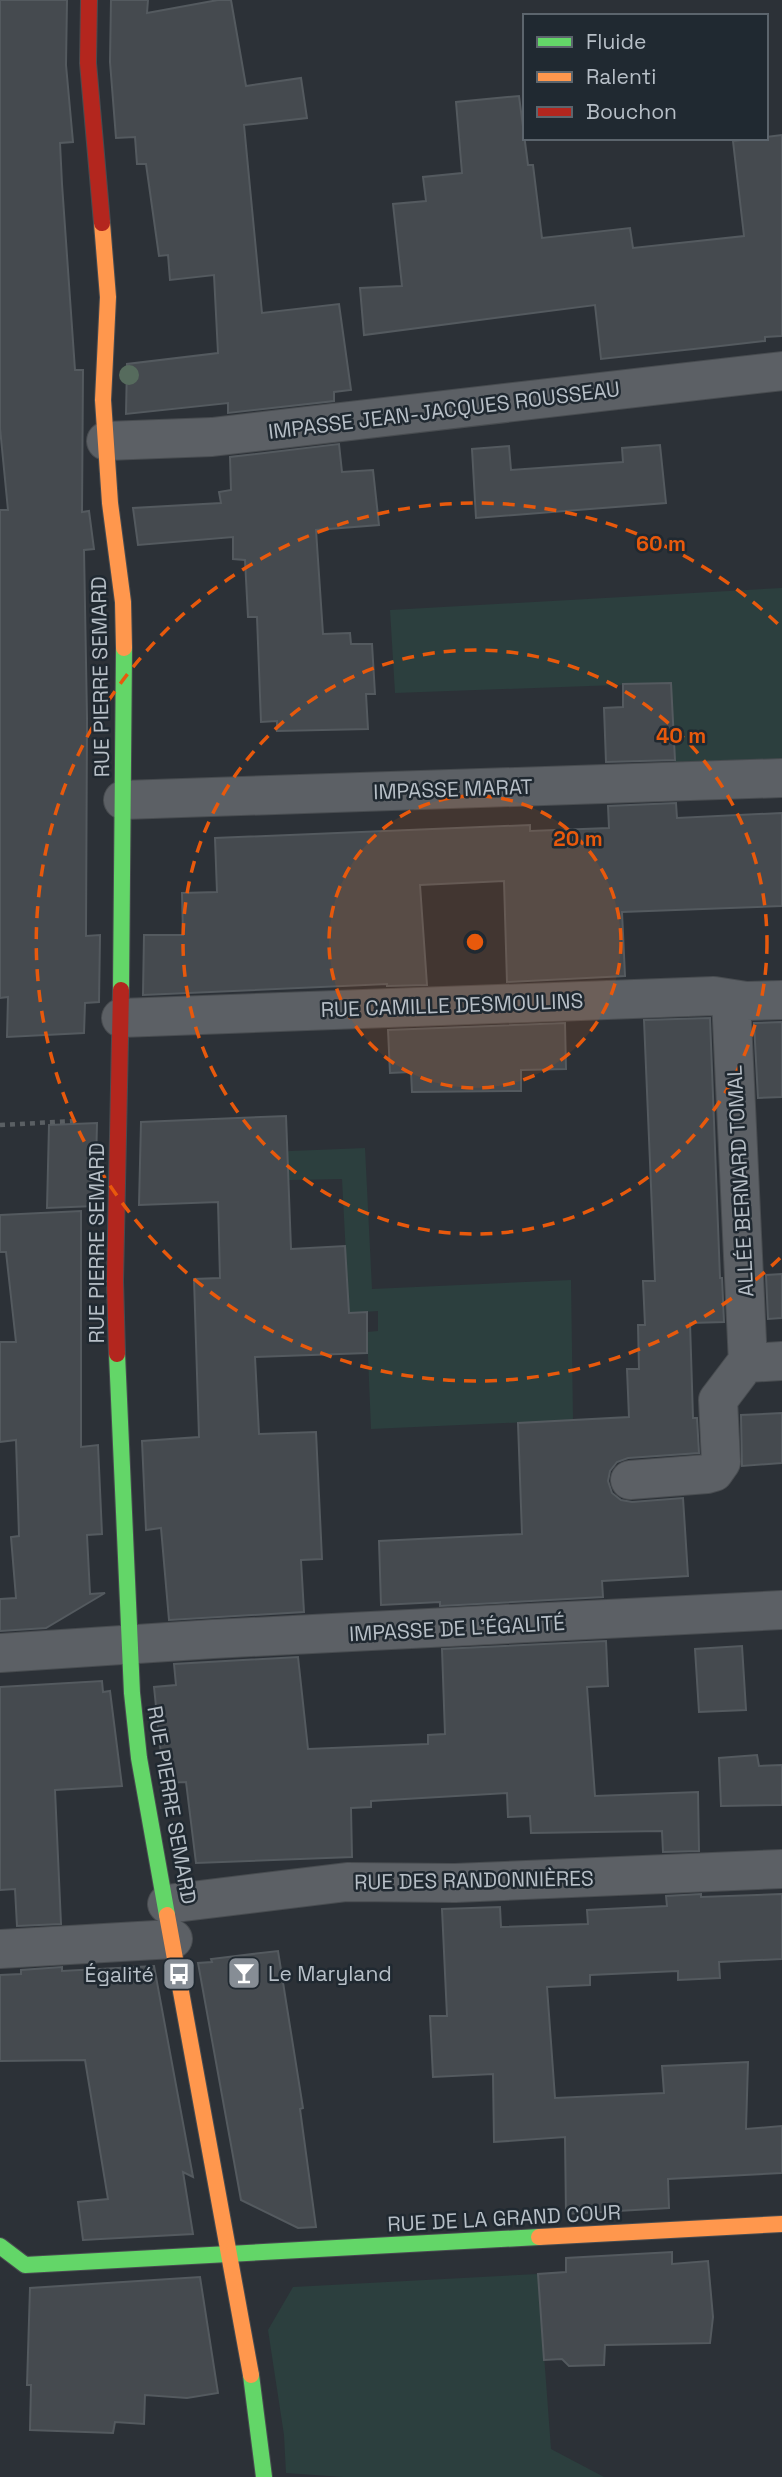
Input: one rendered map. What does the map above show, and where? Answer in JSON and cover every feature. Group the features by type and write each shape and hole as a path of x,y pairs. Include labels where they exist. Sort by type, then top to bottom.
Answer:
{"street":[{"name":"RUE PIERRE SEMARD","path":"89,0 88,63 108,297 103,400 110,503 123,602 121,1018 116,1281 118,1401 132,1693 138,1747 255,2398 264,2477"},
{"name":"IMPASSE JEAN-JACQUES ROUSSEAU","path":"106,441 212,437 782,371"},
{"name":"IMPASSE MARAT","path":"123,800 782,778"},
{"name":"RUE CAMILLE DESMOULINS","path":"121,1018 714,996 746,1001 782,1000"},
{"name":"ALLÉE BERNARD TOMAL","path":"630,1480 707,1474 719,1468 721,1461 718,1399 743,1367 765,1362 731,999"},
{"name":"IMPASSE DE L'ÉGALITÉ","path":"0,1653 782,1610"},
{"name":"RUE DES RANDONNIÈRES","path":"0,1949 170,1922 346,1882 456,1883 782,1869"},
{"name":"RUE DE LA GRAND COUR","path":"0,2246 25,2265 782,2224"}],"path":[{"path":"0,1125 118,1119"}],"green space":[{"path":"782,588 782,768 675,772 671,683 395,693 390,610"},
{"path":"365,1148 372,1289 571,1280 573,1420 371,1429 367,1332 378,1331 378,1311 349,1313 342,1179 142,1183 143,1157"},
{"path":"538,2274 551,2449 604,2477 343,2477 286,2473 284,2435 268,2330 293,2287"}],"building":[{"path":"0,0 67,0 66,65 73,142 60,143 62,184 75,370 83,370 82,512 89,511 94,549 84,550 87,718 86,936 100,935 99,1002 85,1003 84,1033 7,1037 8,997 0,998 0,510 8,510 0,428"},
{"path":"111,0 148,0 147,13 231,0 246,86 301,78 307,118 244,125 262,313 339,304 351,390 334,392 334,401 228,413 228,403 126,414 127,364 218,353 214,275 170,280 168,255 159,256 146,164 137,164 135,137 116,138 110,62"},
{"path":"519,96 523,140 528,165 533,165 542,238 630,228 633,248 744,236 733,141 768,140 768,137 782,135 782,336 765,337 765,341 601,359 595,305 364,335 360,288 402,286 393,204 426,201 423,177 462,173 456,102"},
{"path":"339,444 342,472 373,470 379,525 316,530 323,634 350,633 351,644 372,644 375,694 366,694 368,729 277,731 277,721 261,722 257,617 248,617 245,560 233,559 233,537 138,545 133,508 221,503 219,492 231,490 230,457"},
{"path":"660,445 666,503 476,518 472,449 509,446 511,470 623,462 622,448"},
{"path":"671,683 675,760 606,762 604,708 623,707 623,684"},
{"path":"676,803 677,818 782,813 782,906 622,912 625,976 507,982 504,881 420,885 427,985 387,984 143,995 144,935 183,935 182,893 217,892 215,838 530,825 530,831 609,828 608,806"},
{"path":"710,1018 724,1322 690,1323 693,1418 697,1418 699,1453 628,1458 617,1462 610,1471 608,1481 612,1493 621,1500 632,1502 683,1498 688,1576 602,1581 603,1597 440,1606 440,1602 381,1605 379,1541 522,1534 518,1423 629,1417 627,1369 639,1369 638,1325 645,1325 643,1281 655,1281 644,1020"},
{"path":"782,1022 782,1097 758,1098 754,1023"},
{"path":"565,1023 566,1069 521,1070 521,1091 412,1092 411,1072 390,1073 388,1030"},
{"path":"286,1116 291,1249 345,1246 349,1313 367,1312 367,1353 255,1357 259,1434 316,1432 322,1559 301,1560 304,1612 169,1620 161,1528 146,1530 142,1441 199,1437 194,1279 220,1278 218,1202 139,1205 141,1122"},
{"path":"97,1123 95,1206 47,1208 49,1125"},
{"path":"81,1211 81,1447 98,1445 102,1534 87,1535 90,1594 105,1593 46,1628 0,1631 0,1599 16,1598 11,1537 19,1536 16,1440 0,1442 0,1342 16,1342 6,1252 0,1252 0,1215"},
{"path":"782,1274 782,1318 768,1319 766,1275"},
{"path":"782,1413 782,1463 742,1466 741,1415"},
{"path":"606,1641 608,1686 587,1687 595,1796 698,1792 699,1851 663,1852 662,1831 531,1833 530,1816 508,1817 507,1793 371,1801 371,1807 351,1808 352,1857 196,1863 186,1782 166,1783 161,1755 154,1687 176,1685 174,1664 298,1657 308,1749 428,1744 428,1735 445,1734 442,1649"},
{"path":"742,1646 746,1710 699,1712 695,1649"},
{"path":"102,1681 103,1692 110,1691 122,1786 55,1790 61,1924 17,1926 15,1889 0,1890 0,1687"},
{"path":"757,1755 759,1766 782,1765 782,1805 721,1806 719,1758"},
{"path":"701,1894 701,1897 782,1894 782,1959 719,1962 720,1978 678,1980 678,1971 590,1975 590,1985 547,1987 555,2098 664,2093 662,2066 748,2062 746,2129 782,2126 782,2173 668,2179 669,2208 566,2214 565,2137 494,2142 493,2074 433,2077 430,2016 447,2016 442,1909 500,1907 501,1927 588,1924 587,1910 667,1906 666,1896"},
{"path":"278,1951 303,2108 300,2109 316,2227 298,2228 241,2200 198,1963"},
{"path":"154,1966 193,2177 183,2172 193,2234 83,2240 78,2202 108,2199 85,2060 0,2061 0,1975 21,1974 21,1970 62,1967 62,1971"},
{"path":"672,2252 672,2264 708,2261 713,2317 710,2343 605,2345 604,2365 569,2366 562,2359 544,2360 538,2274 566,2272 566,2258"},
{"path":"200,2277 218,2393 187,2398 145,2395 144,2424 115,2422 113,2433 30,2430 31,2385 27,2385 30,2288"}],"traffic: fast":[{"path":"121,990 124,648"},
{"path":"117,1354 132,1693 139,1758 167,1915"},
{"path":"0,2246 25,2265 539,2237"},
{"path":"251,2375 264,2477"}],"traffic: slow":[{"path":"102,223 108,297 103,400 110,503 123,602 124,648"},
{"path":"167,1915 251,2375"},
{"path":"539,2237 782,2224"}],"traffic: jam":[{"path":"89,0 88,63 102,223"},
{"path":"117,1354 115,1281 121,990"}],"place":[{"name":"Le Maryland","path":"244,1973"},
{"name":"Égalité","path":"179,1974"}]}
